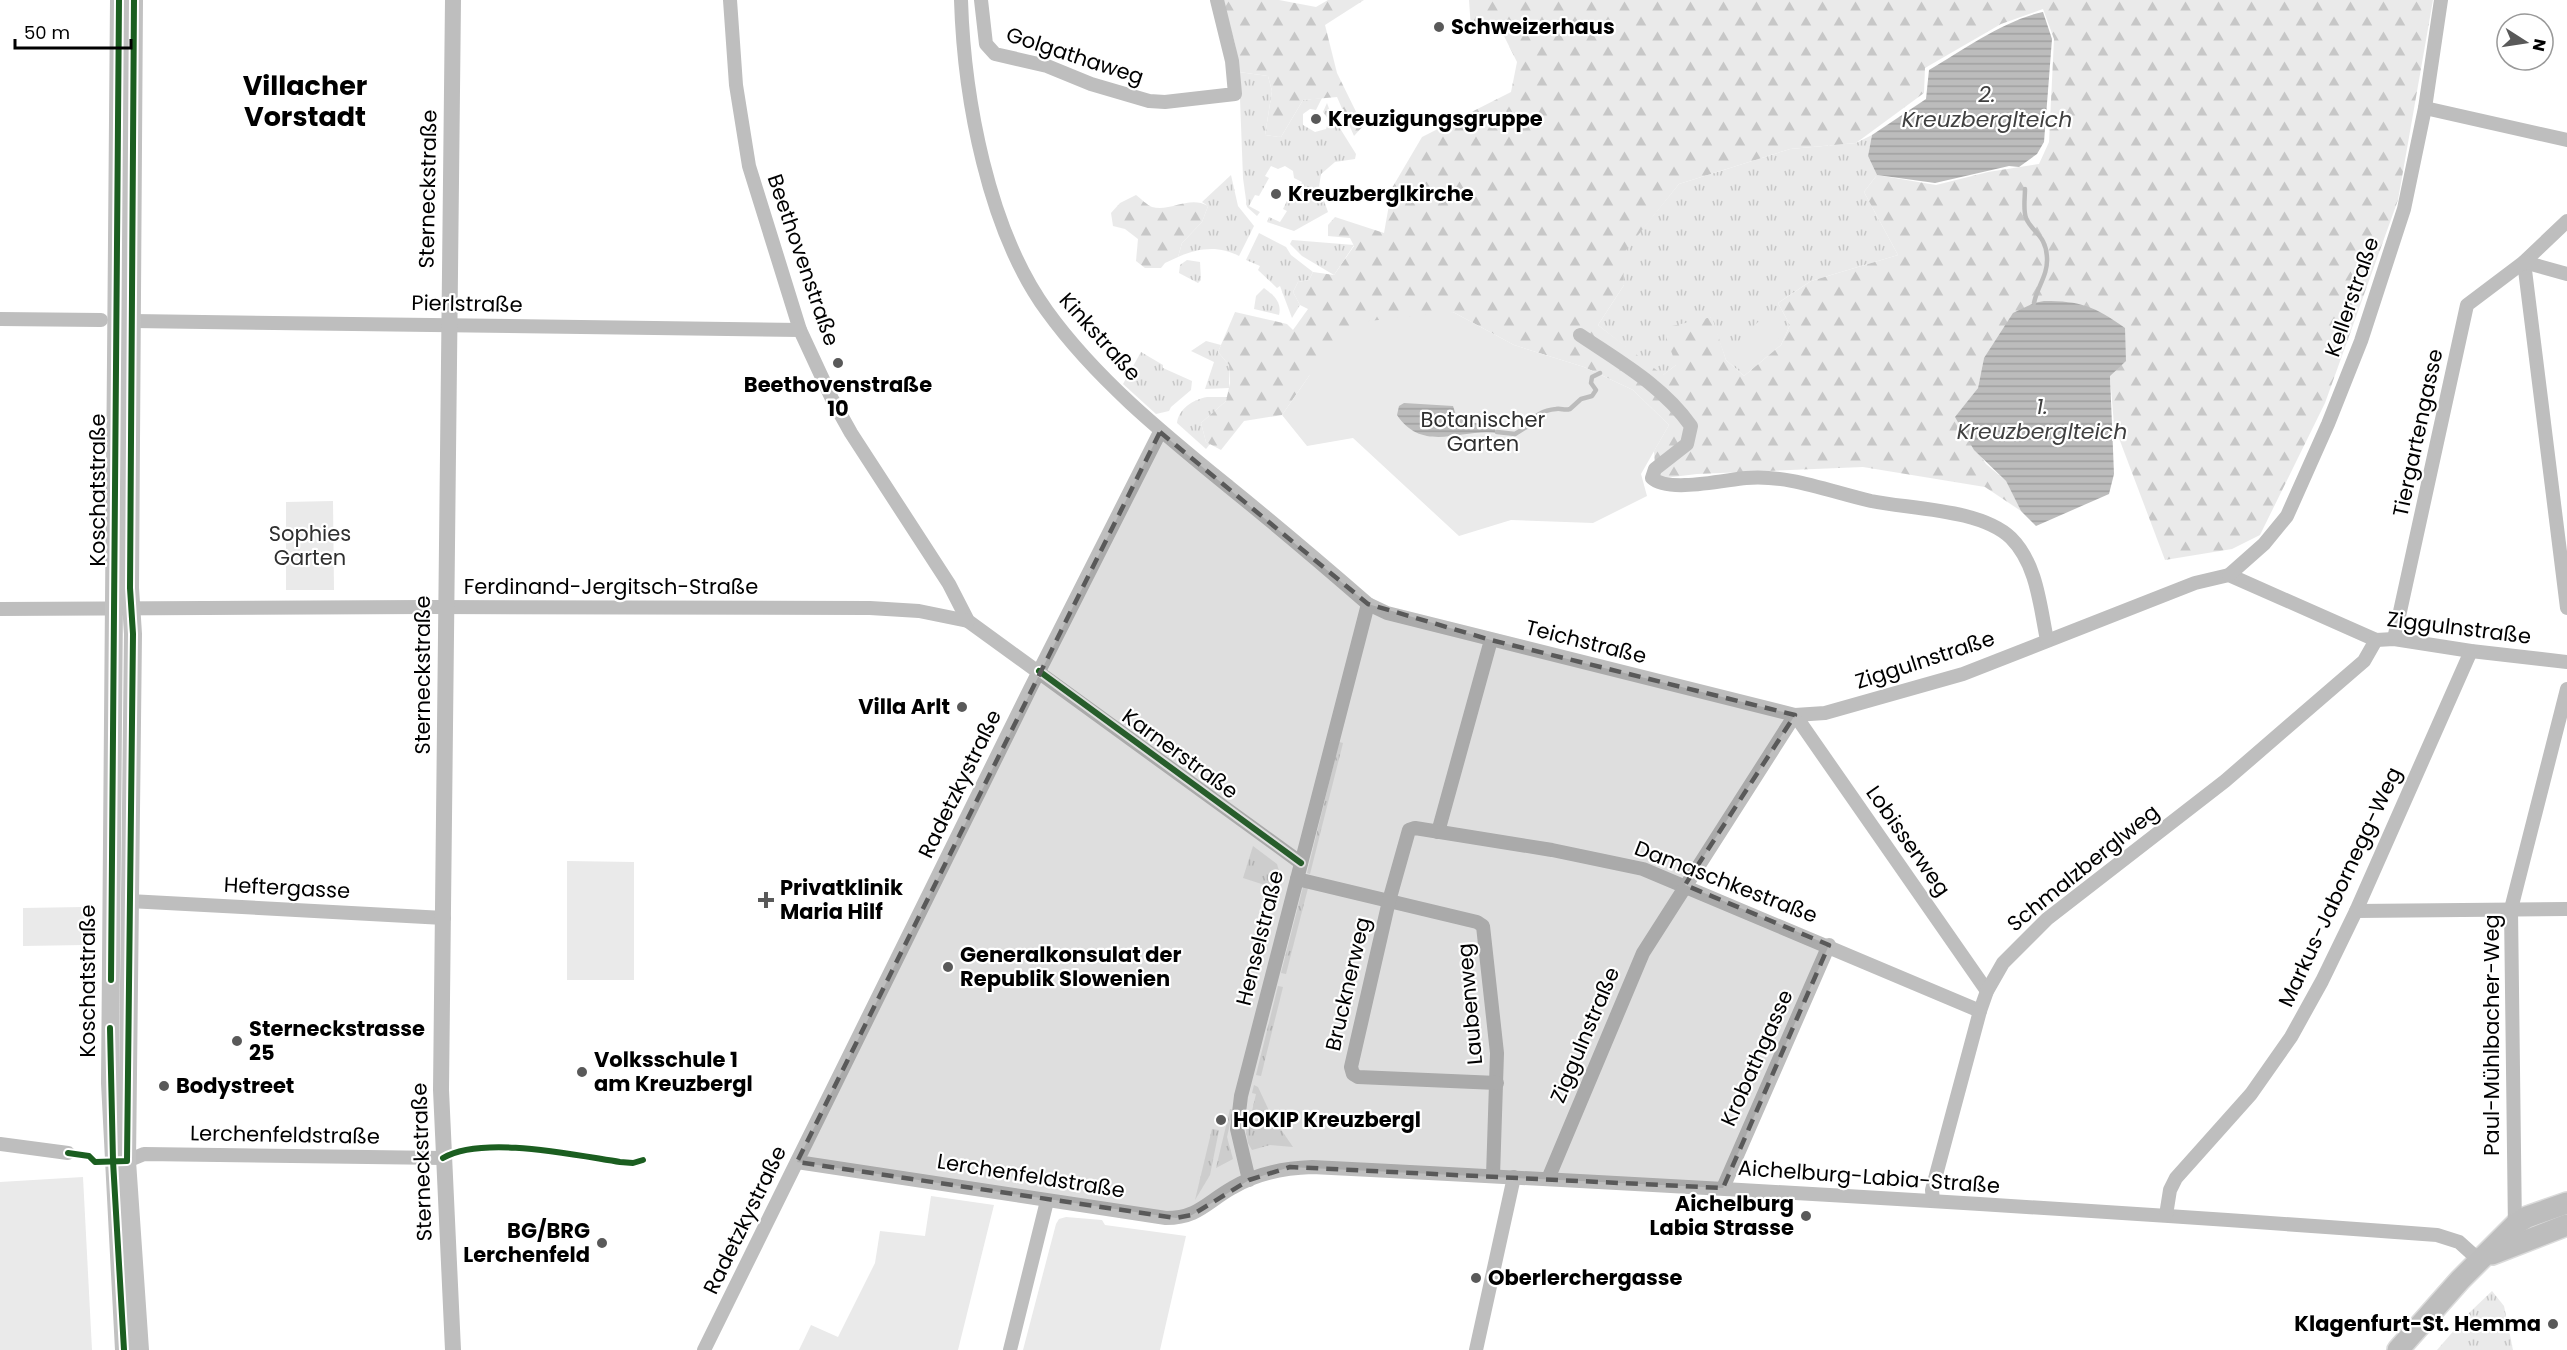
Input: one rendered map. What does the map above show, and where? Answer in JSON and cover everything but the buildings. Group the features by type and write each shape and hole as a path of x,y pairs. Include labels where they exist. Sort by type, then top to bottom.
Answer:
{"main road":[{"name":"Koschatstraße","path":"119,0 122,608 119,1028 136,1157 140,1350"},
{"name":"Koschatstraße","path":"124,1350 113,1161 119,1028 129,901 122,608 133,321 135,0"},
{"path":"2398,1350 2479,1260 2514,1234 2537,1212 2567,1203"},
{"path":"2514,1234 2567,1225"}],"street":[{"name":"Sterneckstraße","path":"453,0 441,1090 453,1350"},
{"name":"Beethovenstraße","path":"730,0 736,85 749,166 800,330 832,399 851,433 949,584 968,621 1039,671"},
{"name":"Kinkstraße","path":"961,0 970,87 980,148 1008,242 1031,285 1056,323 1077,348 1160,432 1368,604"},
{"name":"Golgathaweg","path":"981,0 986,44 995,54 1047,66 1091,84 1149,101 1165,102 1235,94 1232,61 1217,0"},
{"name":"Kellerstraße","path":"2229,575 2264,544 2287,516 2328,424 2361,341 2404,209 2425,108 2441,0"},
{"path":"2425,108 2567,140"},
{"name":"Tiergartengasse","path":"2394,639 2467,305 2524,261 2567,221"},
{"path":"2567,274 2524,261 2567,609"},
{"path":"0,319 101,320"},
{"name":"Pierlstraße","path":"133,321 800,330"},
{"path":"1580,335 1651,383 1677,406 1691,426 1688,444 1655,468 1652,478 1658,484 1687,485 1748,478 1777,480 1889,504 1934,508 1979,520 2008,536 2019,547 2029,563 2047,640"},
{"name":"Radetzkystraße","path":"705,1350 1039,671 1160,432"},
{"name":"Ziggulnstraße","path":"1548,1179 1643,953 1796,715 1825,713 1963,674 2195,583 2229,575 2376,640 2394,639 2567,662"},
{"name":"Teichstraße","path":"1368,604 1386,613 1796,715"},
{"name":"Henselstraße","path":"1249,1180 1237,1128 1241,1096 1368,604"},
{"name":"Ferdinand-Jergitsch-Straße","path":"0,609 870,608 919,611 968,621"},
{"path":"1438,832 1491,640"},
{"name":"Schmalzberglweg","path":"1933,1202 1932,1190 1980,1011 1987,991 2003,963 2047,919 2225,781 2364,661 2376,640"},
{"name":"Markus-Jabornegg-Weg","path":"2166,1215 2170,1190 2175,1178 2251,1094 2291,1037 2322,981 2471,651"},
{"name":"Karnerstraße","path":"1039,671 1301,863"},
{"name":"Paul-Mühlbacher-Weg","path":"2514,1234 2511,909 2567,689"},
{"name":"Lobisserweg","path":"1796,715 1987,991"},
{"name":"Damaschkestraße","path":"1389,902 1409,830 1415,828 1588,857 1643,869 1685,885 1980,1011"},
{"name":"Laubenweg","path":"1297,879 1477,922 1483,926 1497,1053 1493,1176"},
{"name":"Heftergasse","path":"129,901 444,918"},
{"name":"Brucknerweg","path":"1389,902 1351,1067 1353,1074 1358,1077 1497,1083"},
{"path":"2356,910 2567,909"},
{"name":"Krobathgasse","path":"1723,1188 1829,945"},
{"path":"0,1144 68,1153"},
{"name":"Lerchenfeldstraße","path":"136,1157 443,1158"},
{"name":"Lerchenfeldstraße","path":"797,1162 1009,1192 1047,1202 1176,1218 1192,1215 1232,1188 1249,1180"},
{"name":"Aichelburg-Labia-Straße","path":"1249,1180 1271,1171 1290,1167 1723,1188 2166,1215 2437,1234 2459,1242 2479,1260"},
{"path":"1476,1350 1514,1177"},
{"path":"1010,1350 1047,1202"}],"highlighted area":[{"path":"1160,432 1368,604 1491,640 1795,715 1685,885 1829,945 1723,1188 1290,1167 1249,1180 1192,1215 1176,1218 797,1162"}],"green space":[{"path":"1223,0 1279,0 1316,7 1328,0 1364,0 1325,25 1337,73 1363,126 1354,136 1337,97 1303,100 1281,137 1265,135 1272,91 1268,76 1239,72 1235,44"},
{"path":"1469,0 2433,0 2398,200 2325,403 2260,535 2232,549 2165,560 2114,425 2110,376 1984,358 1978,388 1956,417 1986,464 2006,481 2021,511 1985,487 1863,467 1697,474 1656,479 1654,451 1669,425 1633,390 1584,367 1514,345 1453,312 1309,376 1282,415 1244,421 1221,450 1206,442 1201,423 1226,401 1230,383 1229,365 1218,352 1235,312 1287,324 1293,330 1308,309 1300,305 1293,292 1298,282 1309,280 1313,272 1334,275 1354,246 1350,238 1328,236 1328,225 1335,217 1384,233 1392,188 1422,137 1511,92 1517,62 1504,36 1471,29","holes":["2043,9 2054,39 2049,142 2039,164 1988,172 1936,185 1877,175 1864,192 1898,255 1811,281 1778,303 1790,325 1781,345 1744,376 1726,360 1712,317 1663,328 1676,365 1663,375 1598,325 1624,285 1623,254 1679,184 1790,149 1856,143 1924,93 1925,68 2001,24"]},
{"path":"1239,72 1268,76 1272,91 1265,135 1281,137 1303,100 1322,98 1316,110 1310,109 1303,114 1303,125 1315,132 1326,129 1329,120 1323,112 1327,103 1331,114 1356,154 1355,159 1335,162 1321,174 1319,187 1328,212 1294,231 1267,222 1269,217 1280,222 1287,211 1283,209 1292,191 1297,192 1302,182 1294,178 1293,171 1285,166 1278,169 1271,166 1265,176 1269,178 1259,196 1255,195 1249,206 1260,212 1257,216 1247,207 1243,178"},
{"path":"1872,135 1868,156 1877,175 1864,192 1898,255 1811,281 1778,303 1790,325 1781,345 1744,376 1726,360 1711,317 1676,365 1662,376 1598,325 1624,285 1622,254 1679,184 1790,149 1856,143"},
{"path":"1231,175 1238,206 1254,226 1239,256 1224,250 1208,249 1178,257 1182,243 1202,222 1208,206 1202,202"},
{"path":"1136,195 1152,207 1159,208 1194,202 1208,206 1202,222 1182,243 1178,257 1165,263 1161,268 1145,268 1136,261 1138,239 1125,229 1113,226 1111,213 1120,203"},
{"path":"1259,233 1286,247 1291,255 1313,272 1309,280 1298,282 1293,292 1300,305 1292,318 1280,286 1277,288 1258,270 1260,266 1246,260"},
{"path":"1292,240 1354,245 1334,275 1302,256 1290,244"},
{"path":"1187,260 1200,262 1201,280 1198,283 1179,273 1180,265"},
{"path":"1264,288 1276,300 1279,315 1254,309 1256,296"},
{"name":"Botanischer Garten","path":"1453,312 1514,345 1584,367 1633,390 1669,425 1641,474 1647,496 1593,523 1511,520 1459,536 1353,438 1307,446 1282,415 1309,376 1369,321"},
{"path":"1766,314 1779,317 1784,329 1774,346 1745,374 1727,359 1729,351"},
{"path":"1206,341 1221,345 1218,352 1229,365 1229,388 1205,389 1214,362 1191,351"},
{"path":"1141,352 1163,365 1163,368 1192,381 1191,390 1169,411 1156,414 1123,384"},
{"path":"1207,397 1227,397 1226,401 1201,423 1206,442 1210,444 1206,449 1177,423 1184,409 1197,400"},
{"name":"Sophies Garten","path":"333,501 334,590 286,590 286,502"},
{"path":"1339,742 1343,743 1310,874 1307,873"},
{"path":"1253,846 1277,864 1279,871 1274,871 1271,887 1243,878"},
{"path":"567,861 634,862 634,980 567,980"},
{"path":"1303,887 1308,888 1286,974 1281,973"},
{"path":"84,907 85,945 23,946 23,908"},
{"path":"1278,986 1283,987 1261,1076 1256,1075"},
{"path":"1254,1085 1258,1087 1271,1115 1293,1147 1270,1145 1252,1150 1248,1143 1245,1124 1249,1124 1256,1094 1252,1093"},
{"path":"1230,1109 1233,1110 1227,1137 1233,1159 1216,1168"},
{"path":"1212,1129 1219,1130 1210,1175 1195,1200"},
{"path":"83,1177 92,1350 0,1350 0,1182"},
{"path":"931,1196 994,1205 958,1350 799,1350 811,1325 838,1337 875,1263 880,1231 925,1236"},
{"path":"1066,1217 1102,1220 1105,1225 1186,1236 1160,1350 1023,1350 1056,1224 1059,1219"},
{"path":"2492,1291 2504,1306 2513,1350 2437,1350 2470,1312"}],"water":[{"name":"2. Kreuzberglteich","path":"2043,12 2052,39 2044,142 2037,154 2019,167 2009,166 1935,183 1877,175 1868,156 1872,135 1926,99 1929,70 1999,29"},
{"name":"1. Kreuzberglteich","path":"2044,301 2087,306 2125,328 2126,361 2110,376 2114,474 2109,494 2036,526 2021,511 2006,481 1974,450 1955,417 1978,388 1984,358 2013,313"},
{"path":"1404,403 1453,406 1457,418 1494,428 1497,433 1484,432 1444,437 1419,434 1407,427 1397,415 1399,406"}],"waterway":[{"path":"2025,189 2026,218 2044,244 2047,258 2046,270 2034,303"},
{"path":"1497,432 1515,434 1543,412 1570,409 1581,399 1592,396 1596,390 1591,383 1592,377 1600,373"}],"cycle path":[{"path":"111,980 119,0"},
{"path":"68,1153 89,1156 95,1162 127,1161 133,634 130,588 134,0"},
{"path":"1039,671 1301,863"},
{"path":"110,1028 113,1161 124,1350"},
{"path":"443,1158 460,1151 504,1147 620,1162 633,1163 643,1160"}],"place":[{"name":"Schweizerhaus","path":"1439,27"},
{"name":"Kreuzigungsgruppe","path":"1316,119"},
{"name":"Kreuzberglkirche","path":"1276,194"},
{"name":"Beethovenstraße 10","path":"838,363"},
{"name":"Villa Arlt","path":"962,707"},
{"name":"Privatklinik Maria Hilf","path":"766,900"},
{"name":"Generalkonsulat der Republik Slowenien","path":"948,967"},
{"name":"Sterneckstrasse 25","path":"237,1041"},
{"name":"Volksschule 1 am Kreuzbergl","path":"582,1072"},
{"name":"Bodystreet","path":"164,1086"},
{"name":"HOKIP Kreuzbergl","path":"1221,1120"},
{"name":"Aichelburg Labia Strasse","path":"1806,1216"},
{"name":"BG/BRG Lerchenfeld","path":"602,1243"},
{"name":"Oberlerchergasse","path":"1476,1278"},
{"name":"Klagenfurt-St. Hemma","path":"2553,1324"}],"district":[{"name":"Villacher Vorstadt","path":"305,102"}]}
